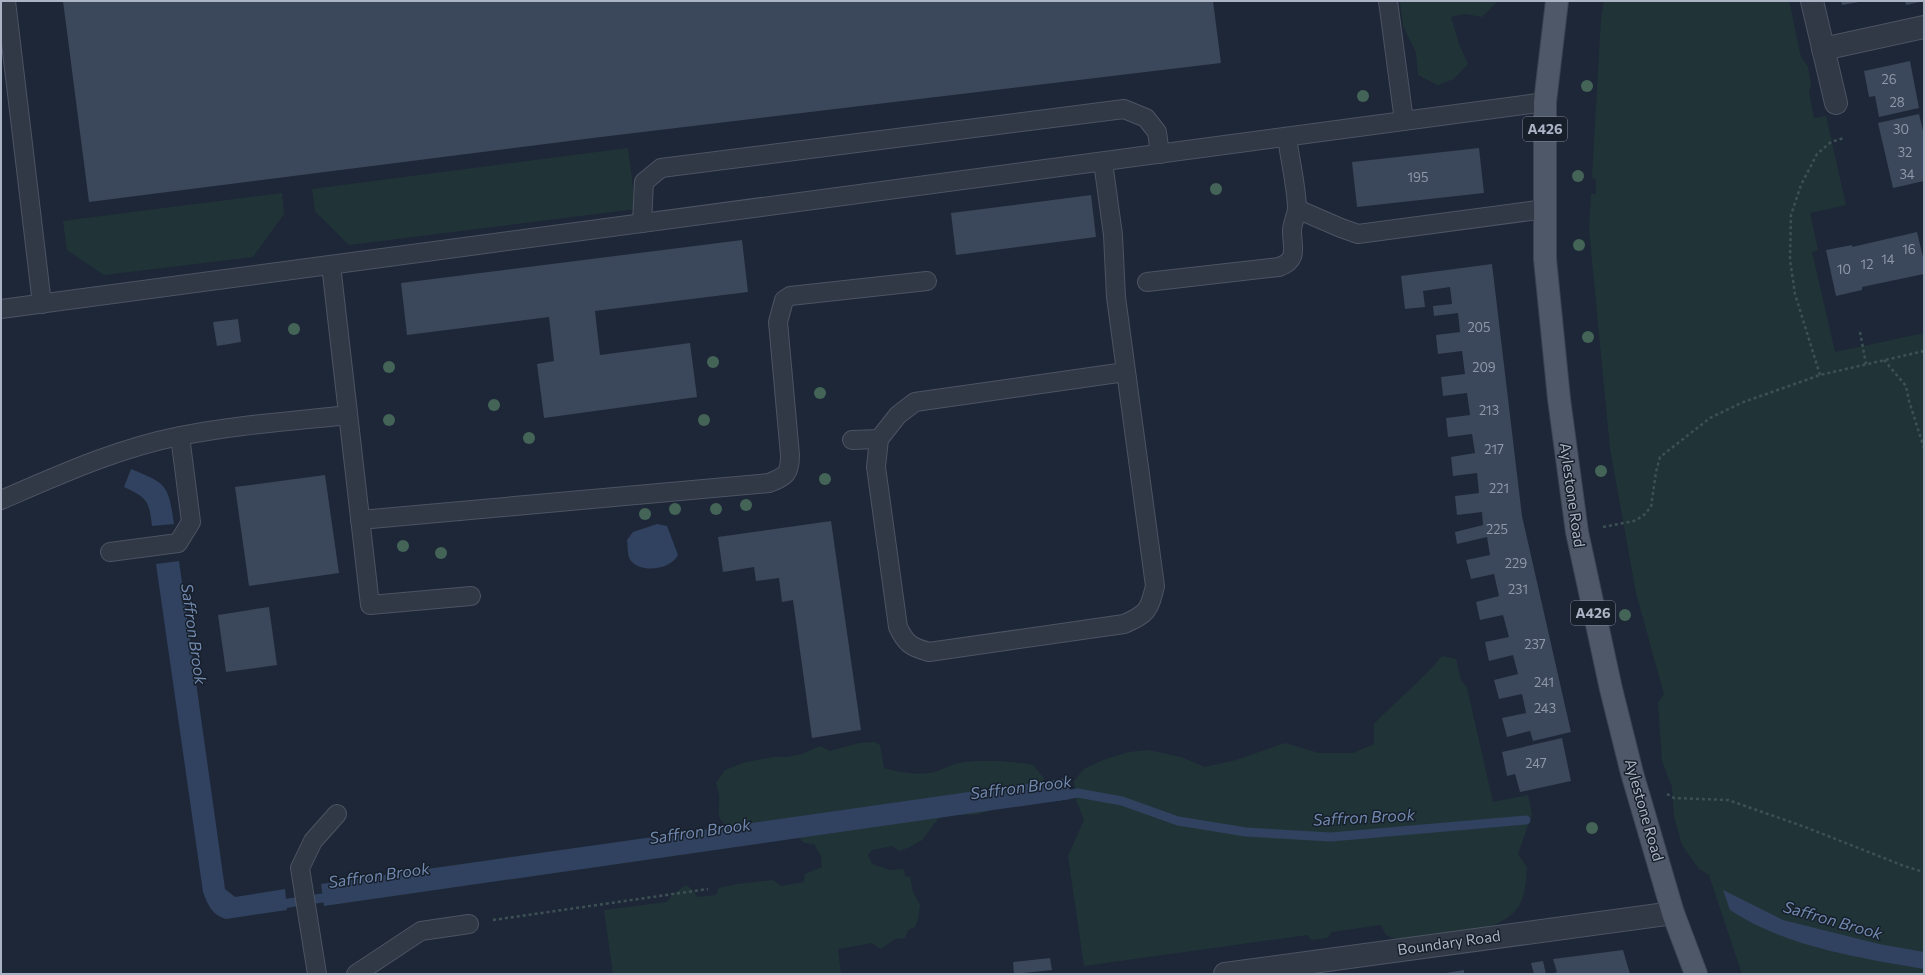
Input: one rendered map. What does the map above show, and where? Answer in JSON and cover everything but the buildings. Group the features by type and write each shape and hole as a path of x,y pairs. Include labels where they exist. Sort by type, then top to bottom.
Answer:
{"main road":[{"name":"Aylestone Road","path":"1557,1 1545,102 1545,258 1559,399 1576,532 1611,689 1632,773 1673,913 1696,974"}],"street":[{"path":"1812,1 1836,103"},
{"path":"1823,49 1924,27"},
{"name":"Boundary Road","path":"1224,974 1673,913"}],"lane":[{"path":"6,1 42,304"},
{"path":"1388,1 1404,121"},
{"path":"1,309 1545,102"},
{"path":"642,223 644,182 661,168 1124,109 1146,118 1157,132 1160,154"},
{"path":"1147,282 1279,267 1287,264 1292,258 1294,250 1292,232 1297,209 1287,137"},
{"path":"1103,162 1113,235 1116,297 1125,372 1155,586 1152,602 1144,615 1124,624 929,652 914,648 905,641 898,627 876,467 879,439 898,415 914,402 1125,372"},
{"path":"1297,209 1320,217 1341,228 1358,234 1545,209"},
{"path":"331,265 370,605 472,596"},
{"path":"360,520 769,483 785,477 790,467 790,455 778,322 784,300 790,296 927,281"},
{"path":"1,500 110,456 180,436 348,415"},
{"path":"110,552 178,543 191,522 180,436"},
{"path":"852,440 879,439"},
{"path":"318,974 300,868 313,841 337,814"},
{"path":"356,974 421,931 469,924"}],"path":[{"path":"1820,375 1804,330 1795,294 1790,260 1791,215 1801,186 1817,154 1831,142 1844,138"},
{"path":"1860,332 1866,364"},
{"path":"1576,532 1634,522 1643,516 1651,507 1660,457 1710,418 1741,403 1820,375 1924,351"},
{"path":"1884,360 1906,386 1924,448"},
{"path":"1632,773 1674,798 1728,800 1805,827 1904,866 1924,872"},
{"path":"469,924 708,889"}],"green space":[{"path":"1400,1 1498,1 1482,17 1465,14 1451,17 1459,44 1468,64 1454,79 1438,85 1418,75 1416,52 1403,26"},
{"path":"1604,1 1789,1 1801,57 1808,67 1811,84 1809,93 1814,118 1826,116 1846,205 1810,213 1818,250 1812,252 1835,352 1924,333 1924,974 1742,974 1709,875 1699,869 1682,845 1674,816 1672,787 1662,761 1658,703 1664,694 1636,593 1610,448 1589,229 1591,194 1596,194 1596,179 1592,178 1601,19"},
{"path":"628,148 636,209 349,245 315,211 312,189"},
{"path":"282,193 284,214 253,257 104,275 67,250 63,221"},
{"path":"1442,656 1456,659 1461,680 1467,688 1493,802 1528,795 1532,814 1518,854 1527,867 1525,886 1520,904 1511,915 1498,923 1482,929 1446,936 1397,940 1386,935 1381,925 1332,932 1327,938 1312,940 1307,935 1084,966 1068,856 1084,820 1076,800 1074,781 1084,769 1103,760 1129,752 1148,750 1181,757 1205,767 1236,760 1285,743 1319,753 1353,753 1374,744 1374,724 1426,674"},
{"path":"874,742 880,745 884,768 907,773 924,774 955,764 977,761 996,761 1033,765 1044,778 1042,790 986,812 974,815 949,814 938,819 922,840 899,851 892,846 872,850 868,855 872,864 890,870 904,869 905,876 910,877 913,892 920,905 918,919 915,927 908,930 905,938 895,939 881,949 872,943 838,949 841,974 613,974 604,910 667,902 673,894 686,885 694,891 697,897 716,895 719,888 737,884 773,880 781,886 804,882 805,874 822,867 821,856 814,844 804,843 797,835 732,828 722,821 719,814 719,794 716,783 725,770 746,762 802,754 820,746 830,751 859,743"}],"water":[{"path":"131,469 152,478 168,493 174,524 152,526 150,511 146,501 138,494 124,487"},
{"path":"657,524 667,526 678,555 669,564 656,568 642,568 631,561 628,554 627,540 633,532"},
{"path":"179,561 225,889 235,897 285,889 287,910 226,919 214,912 203,892 156,564"},
{"path":"1068,778 1071,799 324,906 321,884"},
{"path":"1723,890 1783,920 1879,944 1924,952 1924,969 1843,954 1783,937 1756,925 1730,910"}],"waterway":[{"name":"Saffron Brook","path":"1059,796 1078,793 1122,801 1178,821 1246,832 1331,837 1526,820"},
{"name":"Saffron Brook","path":"275,905 336,896"}]}
